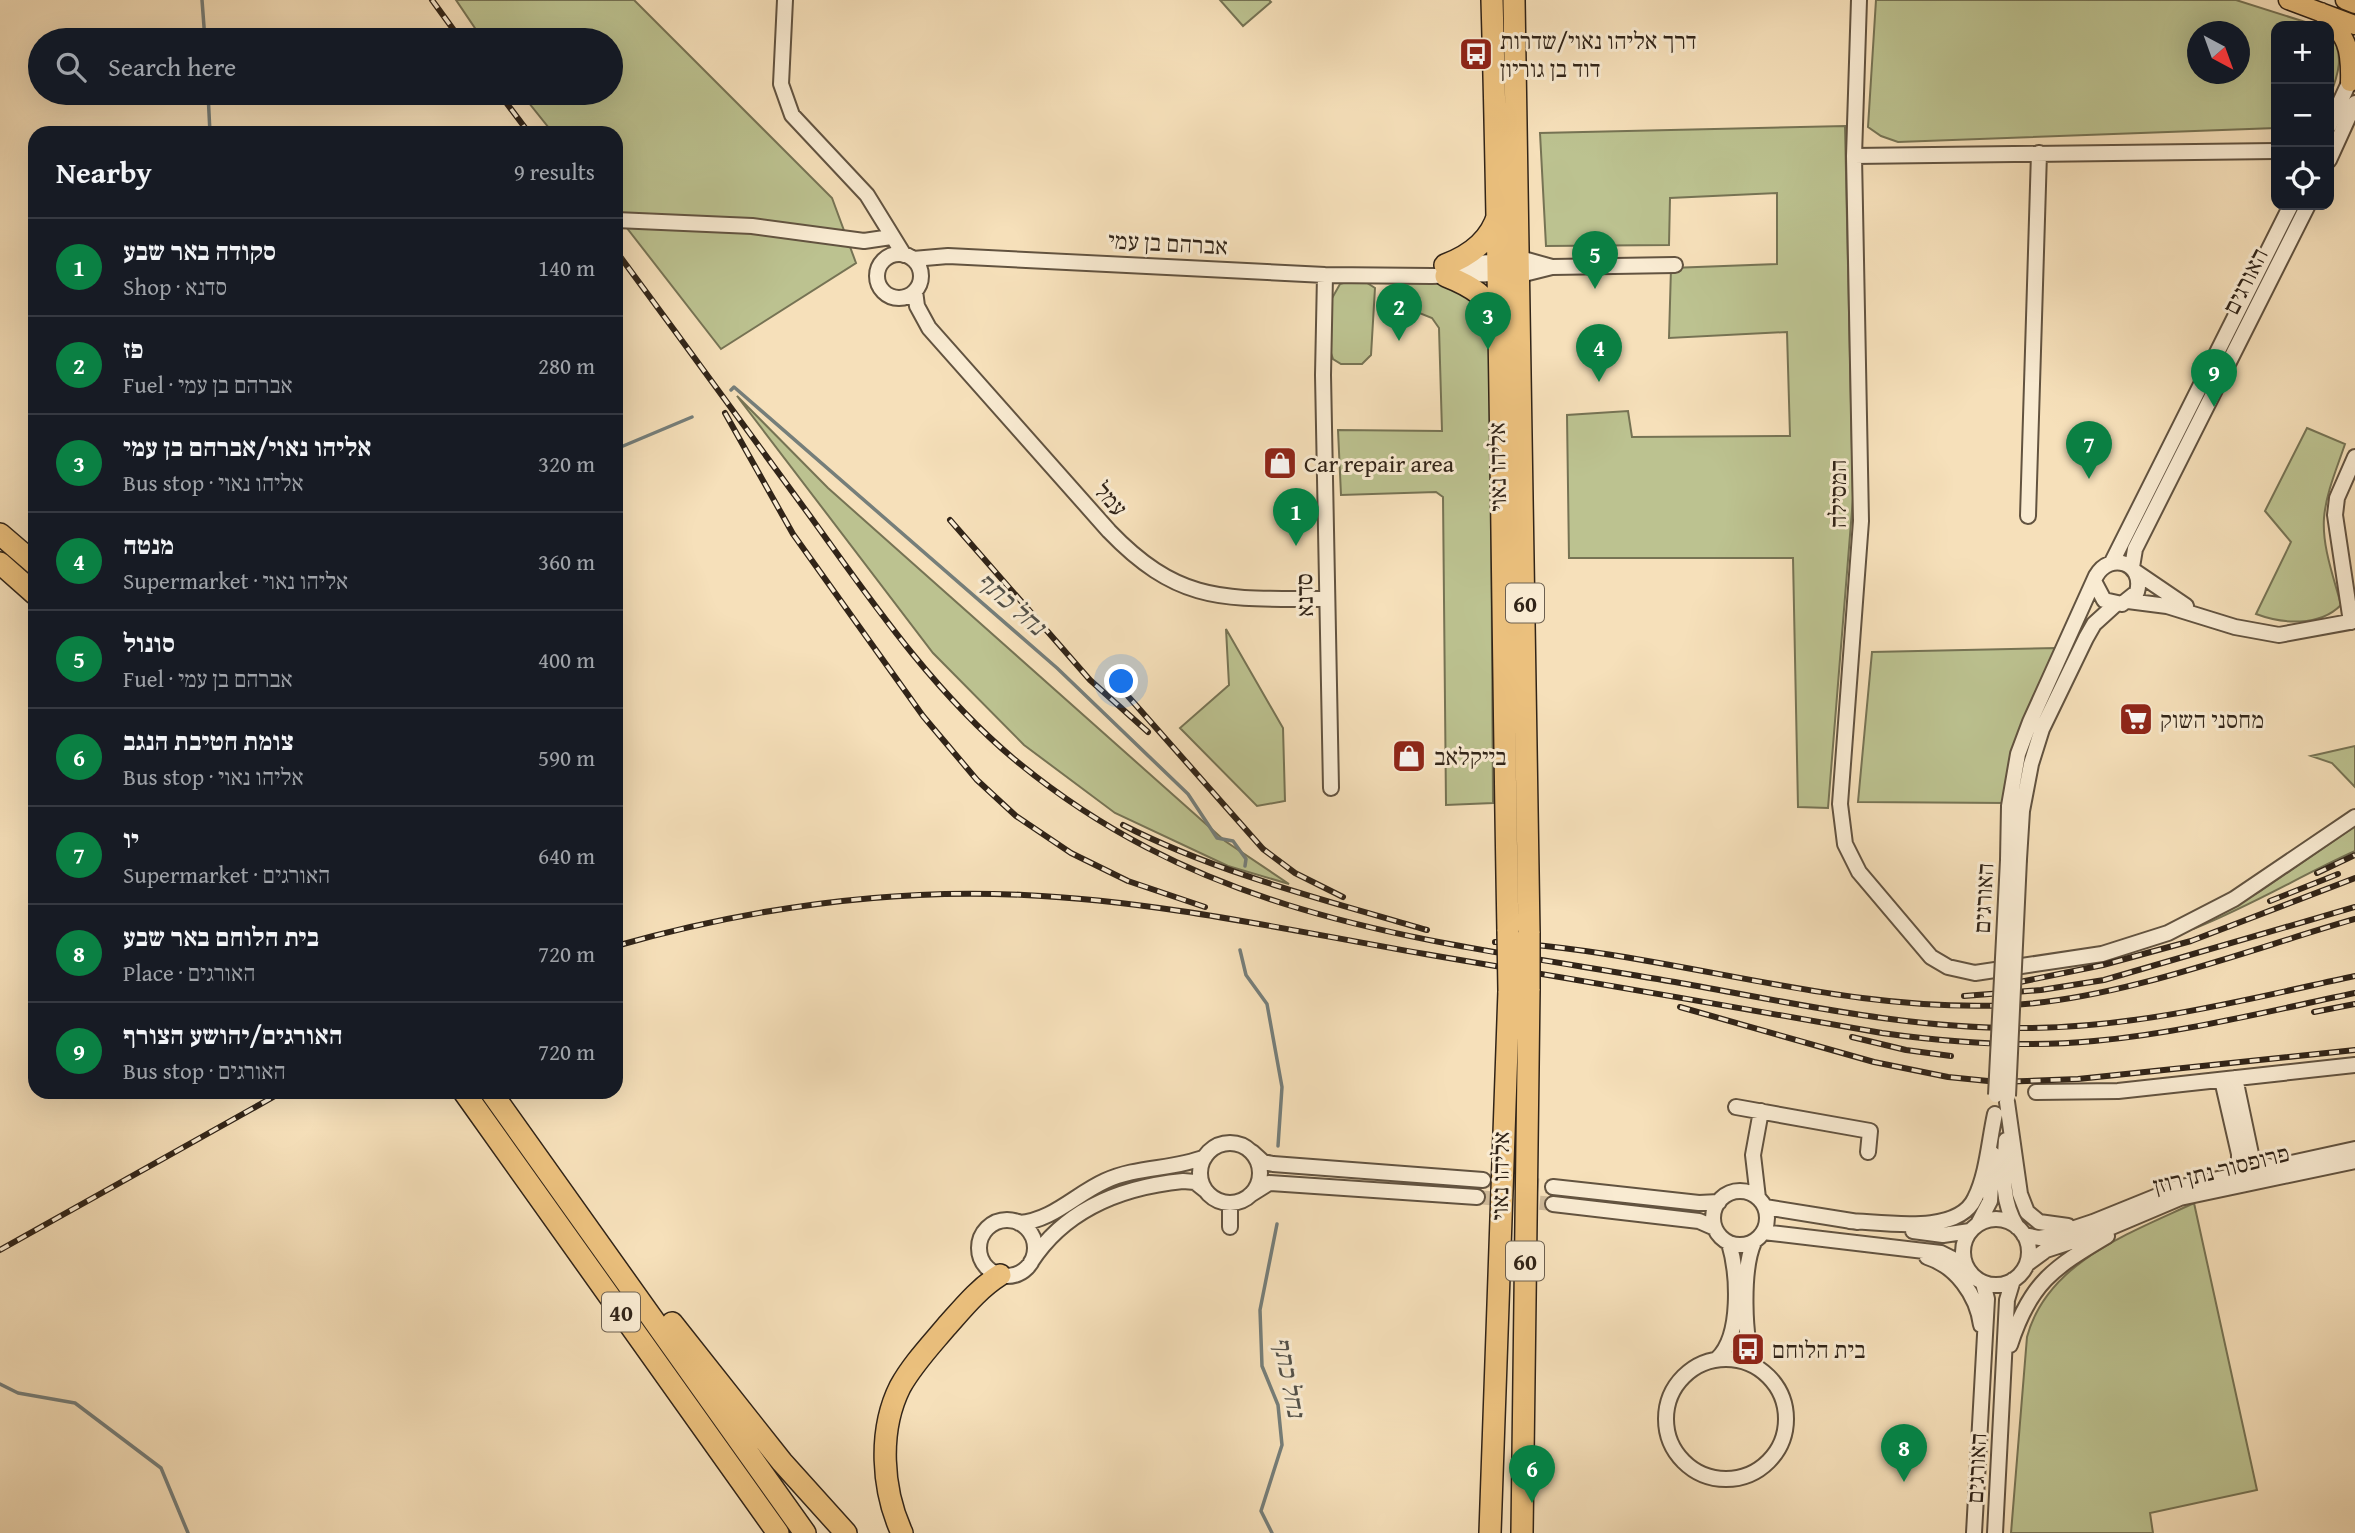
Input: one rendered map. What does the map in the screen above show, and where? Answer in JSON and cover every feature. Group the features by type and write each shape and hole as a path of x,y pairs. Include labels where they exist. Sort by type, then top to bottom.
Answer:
{"highway":[{"name":"אליהו נאוי","path":"1492,0 1498,212 1510,267 1500,325 1519,932"},
{"name":"אליהו נאוי","path":"1517,4 1510,267 1519,932"},
{"path":"1498,212 1494,226 1479,246 1446,271 1481,293 1491,304 1500,325"},
{"path":"0,534 28,558"},
{"path":"0,563 28,588"},
{"name":"60","path":"1519,932 1519,990"},
{"name":"אליהו נאוי","path":"1490,1533 1519,990"},
{"name":"אליהו נאוי","path":"1519,990 1522,1533"},
{"name":"40","path":"469,1099 778,1533"},
{"name":"40","path":"496,1099 805,1533"},
{"path":"512,1121 782,1462 846,1533"},
{"path":"902,1533 891,1510 886,1485 888,1425 893,1406 909,1372 933,1342 976,1292 1000,1275"}],"main road":[{"path":"2288,0 2355,25"},
{"path":"2345,0 2355,4"},
{"path":"2321,12 2334,24 2349,46 2352,76"}],"street":[{"path":"785,0 781,84 792,114 867,195 888,235 921,274"},
{"name":"המסילה","path":"1859,0 1854,156 1861,521 1841,820 1845,844 1854,866 1931,957 1954,970 1983,973 2102,954 2185,926 2226,904 2355,817"},
{"path":"2334,115 2352,76"},
{"path":"2334,149 2355,103"},
{"path":"1854,156 2271,151"},
{"path":"2028,516 2039,153"},
{"name":"האורגים","path":"2112,562 2288,210"},
{"name":"האורגים","path":"2134,569 2136,549 2306,210"},
{"path":"623,220 751,226 832,237 888,235"},
{"path":"888,235 884,261 878,272 879,285 887,295 900,298 915,291 921,274 948,256"},
{"path":"884,261 893,256 908,257"},
{"name":"אברהם בן עמי","path":"908,257 948,256 1325,275 1386,275 1510,267 1675,265"},
{"name":"סדנא","path":"1325,275 1331,788"},
{"name":"עמל","path":"915,291 921,317"},
{"name":"עמל","path":"900,298 921,317 1109,531 1127,549 1161,575 1190,590 1219,597 1327,599"},
{"path":"2203,615 2134,569 2112,562 2100,569 2095,583 2104,600 2167,606 2235,627 2279,635 2353,621 2335,515 2337,498 2355,457"},
{"path":"2122,603 2138,586 2134,569"},
{"name":"האורגים","path":"2014,859 2009,807 2018,754 2029,722 2095,583"},
{"name":"האורגים","path":"2021,1231 2008,1208 2004,1190 2004,1098 2014,859 2026,786 2042,729 2094,624 2122,603"},
{"path":"2036,1092 2118,1091 2355,1065"},
{"path":"2229,1079 2251,1154 2258,1163 2272,1167"},
{"path":"2229,1079 2239,1154 2239,1163 2232,1176"},
{"path":"2004,1098 2020,1194 2026,1212 2046,1225 2093,1223"},
{"name":"האורגים","path":"1972,1229 1984,1216 1990,1201 1995,1114 2004,1098"},
{"path":"1736,1107 1871,1131 1868,1153"},
{"path":"1715,1228 1714,1214 1719,1202 1731,1193 1753,1155 1761,1111"},
{"path":"1849,1221 1930,1224 1962,1214 1977,1193 1995,1114"},
{"path":"1205,1190 1200,1174 1205,1157 1210,1150 1227,1143 1236,1144 1263,1162 1273,1164 1483,1180"},
{"name":"פרופסור נתן רוזן","path":"2021,1231 2039,1238 2051,1236 2093,1223 2177,1188 2355,1149"},
{"path":"1250,1195 1259,1179 1260,1170 1252,1153"},
{"path":"1753,1155 1767,1220 1750,1253 1745,1322 1746,1340 1755,1366"},
{"path":"1205,1157 1180,1166 1138,1171 1107,1180 1046,1217 1019,1223 1002,1220 995,1223 988,1228 980,1243 986,1266 1000,1275 1018,1274 1053,1233 1113,1195 1183,1181 1195,1182 1221,1202 1230,1203 1269,1183 1477,1197"},
{"name":"פרופסור נתן רוזן","path":"2027,1264 2046,1250 2095,1234 2157,1207 2202,1193 2355,1161"},
{"path":"1553,1187 1719,1202"},
{"path":"1729,1243 1741,1245 1758,1237 1885,1245 1941,1253 1965,1265 1971,1274 1983,1283 1998,1285 2013,1280 2027,1264 2029,1249 2021,1231 1993,1219 1972,1229 1943,1235 1849,1221 1761,1202 1743,1192 1731,1193"},
{"path":"1230,1203 1230,1227"},
{"path":"1553,1204 1699,1221 1715,1228 1729,1243 1735,1272 1733,1330 1727,1348 1717,1359"},
{"path":"2003,1377 2019,1315 2041,1282 2074,1257 2157,1207"},
{"path":"1019,1223 1034,1240 1031,1262"},
{"path":"1965,1265 1964,1245 1972,1229"},
{"path":"1885,1245 1932,1259 1953,1271 1974,1301 1984,1353"},
{"name":"האורגים","path":"1995,1533 2007,1300 2013,1280"},
{"name":"האורגים","path":"1974,1533 1986,1299 1983,1283"},
{"path":"1717,1359 1737,1359 1755,1366 1775,1384 1783,1402 1786,1422 1780,1444 1764,1465 1748,1474 1730,1479 1711,1477 1694,1470 1679,1458 1670,1442 1665,1414 1670,1396 1679,1380 1693,1368 1717,1359"}],"green space":[{"path":"456,0 634,0 832,198 856,263 721,349 623,223 623,126 547,126 531,105 623,105 623,28 475,28"},
{"path":"1220,0 1269,0 1271,2 1243,26"},
{"path":"1876,0 2236,0 2302,21 2271,21 2271,128 1898,142 1881,136 1868,127"},
{"path":"2334,41 2339,57 2334,84"},
{"path":"1845,126 1853,498 1828,808 1798,807 1793,558 1569,558 1567,415 1628,411 1632,437 1790,436 1787,332 1669,338 1671,268 1777,264 1777,193 1670,198 1669,245 1546,246 1540,133"},
{"path":"1398,279 1456,286 1473,301 1490,331 1493,803 1446,805 1443,497 1436,492 1341,495 1338,430 1442,431 1439,328 1432,318 1397,304 1393,288"},
{"path":"1364,281 1375,288 1371,355 1362,364 1341,364 1333,359 1331,353 1331,300 1340,284"},
{"path":"737,396 828,488 1225,841 1289,884 1228,866 1115,813 1024,745 933,653"},
{"path":"2307,428 2345,444 2329,490 2324,518 2327,551 2341,605 2312,620 2278,620 2256,614 2291,542 2265,511"},
{"path":"1226,629 1283,728 1285,801 1257,806 1180,728 1229,685"},
{"path":"2056,648 2015,743 2006,803 1858,802 1872,652"},
{"path":"2355,746 2355,787 2332,763 2311,756"},
{"path":"2355,826 2355,851 2193,929 2259,892"},
{"path":"2194,1203 2257,1490 2150,1513 2153,1533 2011,1533 2027,1337 2037,1311 2053,1289 2094,1253"}],"waterway":[{"name":"נחל כתף","path":"202,0 204,28"},
{"name":"נחל כתף","path":"209,105 210,126"},
{"name":"נחל כתף","path":"731,390 734,387 1057,668 1188,794 1217,838 1233,841 1246,859 1245,866"},
{"name":"נחל כתף","path":"623,446 692,417"},
{"name":"נחל כתף","path":"1240,950 1246,975 1267,1004 1282,1087 1278,1146"},
{"name":"נחל כתף","path":"1272,1533 1261,1511 1282,1445 1278,1405 1262,1366 1260,1310 1277,1224"},
{"path":"0,1384 18,1393 75,1403 161,1468 188,1533"}],"tunnel":[{"path":"1483,1180 1553,1187"},
{"path":"1477,1197 1553,1204"}],"railway":[{"path":"432,0 452,28"},
{"path":"508,105 524,126"},
{"path":"623,261 904,644 956,704 1014,759 1089,814 1167,858 1246,891 1328,917 1497,953 1852,1014 1941,1025 2031,1028 2113,1023 2194,1010 2355,976"},
{"path":"725,413 793,534 923,716 977,780 1016,816 1071,853 1128,881 1205,907"},
{"path":"950,520 1090,680 1148,732"},
{"path":"1119,686 1263,849 1295,873 1343,897"},
{"path":"1123,825 1234,871 1427,930"},
{"path":"2317,873 2355,855"},
{"path":"2270,901 2338,874"},
{"path":"2015,983 2103,965 2191,941 2355,878"},
{"path":"623,944 716,921 869,898 973,894 1075,898 1175,910 1882,1033 1962,1042 2014,1044 2094,1041 2160,1033 2355,993"},
{"path":"1964,996 2041,990 2104,980 2355,907"},
{"path":"1495,942 1624,957 1881,1000 1946,1005 2011,1005 2053,1001 2140,983 2355,919"},
{"path":"2314,1012 2355,1004"},
{"path":"1680,1007 1874,1062 1948,1077 1998,1082 2078,1079 2355,1050"},
{"path":"1852,1037 1906,1050 1951,1056"},
{"path":"0,1250 270,1099"}],"place":[{"name":"דרך אליהו נאוי/שדרות דוד בן גוריון","path":"1476,54"},
{"name":"סונול","path":"1595,289"},
{"name":"פז","path":"1399,341"},
{"name":"אליהו נאוי/אברהם בן עמי","path":"1488,350"},
{"name":"מנטה","path":"1599,382"},
{"name":"האורגים/יהושע הצורף","path":"2214,407"},
{"name":"Car repair area","path":"1280,463"},
{"name":"יו","path":"2089,479"},
{"name":"סקודה באר שבע","path":"1296,546"},
{"name":"מחסני השוק","path":"2136,719"},
{"name":"בייקלאב","path":"1409,756"},
{"name":"בית הלוחם","path":"1748,1349"},
{"name":"בית הלוחם באר שבע","path":"1904,1482"},
{"name":"צומת חטיבת הנגב","path":"1532,1503"}]}
